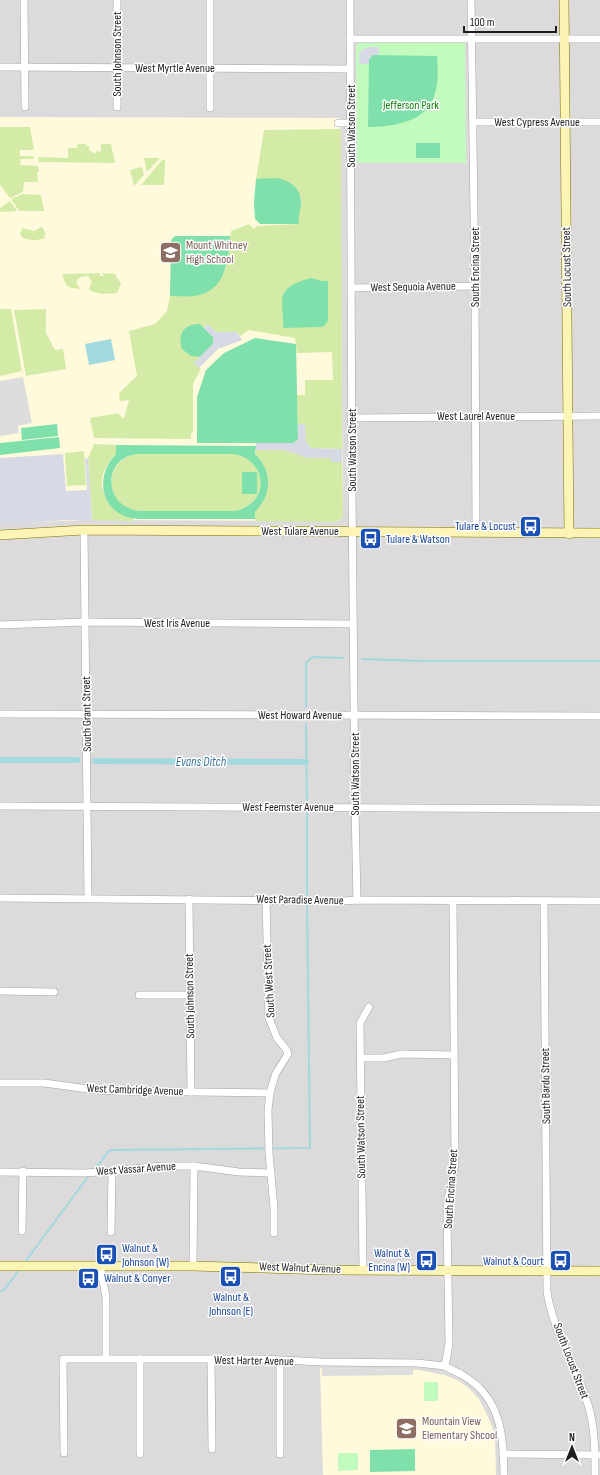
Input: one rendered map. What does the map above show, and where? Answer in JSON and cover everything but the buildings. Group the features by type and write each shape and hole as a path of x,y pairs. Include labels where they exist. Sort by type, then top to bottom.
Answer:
{"street":[{"path":"24,0 26,67 25,108"},
{"name":"South Johnson Street","path":"117,0 117,108"},
{"path":"210,0 210,108"},
{"name":"South Watson Street","path":"350,0 354,808 357,900"},
{"name":"South Encina Street","path":"472,0 476,533"},
{"name":"South Locust Street","path":"564,0 569,534"},
{"path":"350,39 600,39"},
{"name":"West Myrtle Avenue","path":"0,67 350,69"},
{"name":"West Cypress Avenue","path":"474,122 600,122"},
{"path":"338,123 351,124"},
{"name":"West Sequoia Avenue","path":"351,288 475,286"},
{"name":"West Laurel Avenue","path":"351,418 600,416"},
{"name":"West Tulare Avenue","path":"0,535 84,530 600,534"},
{"name":"South Grant Street","path":"84,530 88,898"},
{"name":"West Iris Avenue","path":"0,625 85,622 353,624"},
{"name":"West Howard Avenue","path":"0,714 87,716 600,716"},
{"name":"West Feemster Avenue","path":"0,806 600,809"},
{"name":"West Paradise Avenue","path":"0,898 344,902 357,900 600,901"},
{"name":"South Johnson Street","path":"189,899 191,1092"},
{"name":"South West Street","path":"266,900 269,1018 277,1038 288,1054 276,1074 270,1093 268,1132 272,1173 274,1233"},
{"name":"South Encina Street","path":"445,1366 449,1344 448,1199 455,1164 453,901"},
{"name":"South Bardo Street","path":"544,901 547,1271"},
{"path":"0,991 54,992"},
{"path":"140,995 190,994"},
{"name":"South Watson Street","path":"363,1270 360,1022 369,1007"},
{"path":"360,1058 384,1058 401,1054 453,1054"},
{"name":"West Cambridge Avenue","path":"0,1083 44,1083 96,1090 270,1093"},
{"name":"West Vassar Avenue","path":"0,1172 85,1173 162,1166 194,1166 239,1172 272,1173"},
{"path":"194,1166 194,1266"},
{"path":"112,1171 112,1232"},
{"path":"22,1231 23,1172"},
{"path":"100,1265 106,1297 106,1358"},
{"name":"West Walnut Avenue","path":"0,1266 100,1265 363,1270 600,1271"},
{"name":"South Locust Street","path":"547,1271 547,1292 552,1312 589,1408 597,1455 595,1475"},
{"name":"West Harter Avenue","path":"64,1453 63,1359 262,1359 280,1361 417,1363 445,1366"},
{"path":"140,1359 140,1454"},
{"path":"211,1359 212,1449"},
{"path":"280,1361 280,1454"},
{"path":"445,1366 464,1376 474,1384 491,1403 500,1423 504,1475"},
{"path":"503,1454 597,1455"}],"shaded area":[{"path":"0,0 600,0 600,1475 0,1475"},
{"path":"368,47 379,47 379,55 373,55 369,59 369,64 359,64 359,53"},
{"name":"Mount Whitney High School","path":"0,117 340,118 343,517 339,521 84,520 0,524"},
{"path":"208,324 216,332 237,332 242,340 219,348 199,368 194,363 213,344 213,337 204,328"},
{"path":"23,377 32,423 18,426 19,433 0,436 0,381"},
{"path":"298,424 305,424 306,442 311,448 342,449 342,462 331,462 331,458 307,458 285,450 256,450 256,443 294,443 298,439"},
{"path":"63,454 66,491 87,490 85,459 88,458 92,520 67,520 0,525 0,458"},
{"name":"Mountain View Elementary Shcool","path":"320,1368 419,1370 445,1375 457,1380 469,1388 479,1399 490,1421 495,1435 496,1475 323,1475"},
{"path":"322,1368 413,1370 413,1375 322,1376"}],"green space":[{"name":"Jefferson Park","path":"361,42 465,42 466,163 357,163 356,48 357,44"},
{"path":"373,55 437,56 438,78 435,94 428,107 422,114 405,122 386,126 368,127 369,59"},
{"path":"0,127 30,127 34,150 20,150 20,156 33,156 34,159 21,159 20,165 38,166 39,172 37,172 38,182 24,182 23,192 10,198 0,185"},
{"path":"341,129 342,449 311,448 306,442 305,424 298,424 297,395 305,395 305,380 333,380 332,352 297,353 295,338 249,330 240,336 237,332 216,332 208,324 204,328 200,324 195,357 200,357 194,363 201,369 193,384 193,433 191,433 191,439 94,438 90,418 118,413 122,418 124,418 129,400 120,401 119,393 137,376 129,331 155,324 167,311 170,296 195,296 226,268 231,231 249,224 254,229 257,226 298,224 301,197 264,179 256,179 264,130"},
{"path":"416,143 440,143 440,158 416,158"},
{"path":"78,144 86,144 86,146 89,146 89,150 95,154 97,151 101,152 101,144 111,144 115,163 39,162 38,157 68,158 68,148 77,148"},
{"path":"144,158 160,158 147,172"},
{"path":"162,160 165,160 164,185 141,185"},
{"path":"142,167 144,175 134,186 130,170"},
{"path":"277,178 287,181 298,190 300,194 301,205 299,224 260,224 255,219 254,202 256,179"},
{"path":"22,194 41,195 44,211 19,211 11,199"},
{"path":"10,201 17,211 0,212 0,208"},
{"path":"41,227 46,235 44,236 45,238 30,240 21,237 22,236 20,235 22,228 34,231"},
{"path":"175,236 230,236 228,255 223,274 213,288 205,293 195,296 170,296 171,240"},
{"path":"100,273 100,276 103,276 103,273 115,274 121,284 117,293 102,294 91,291 89,289 92,282 88,276 80,277 76,282 80,289 69,287 67,286 62,274"},
{"path":"311,278 328,281 328,321 321,327 283,328 282,302 285,292 288,288 301,281"},
{"path":"0,309 11,309 22,371 0,376"},
{"path":"46,309 46,333 55,350 63,349 66,369 26,376 14,310"},
{"path":"194,324 200,324 213,337 213,344 200,357 191,356 182,349 180,339 181,334 186,328"},
{"path":"255,338 296,344 298,439 294,443 197,443 197,397 206,370 224,353"},
{"path":"57,424 58,436 22,440 21,428"},
{"path":"59,437 60,448 0,455 0,443"},
{"path":"94,444 116,445 116,454 109,462 102,477 102,488 108,499 128,517 133,518 133,521 92,520 88,458"},
{"path":"116,445 256,446 255,454 265,468 267,475 267,491 261,505 255,512 255,519 138,519 125,516 116,511 104,494 103,484 105,474 109,464 116,454","holes":["139,454 234,454 246,458 254,465 259,474 261,483 259,492 254,501 246,507 234,511 140,511 128,508 119,501 113,492 111,482 113,472 118,463 127,457"]},
{"path":"256,450 285,450 307,458 331,458 331,462 342,462 343,517 334,522 255,521 255,512 265,498 268,483 265,468 255,454"},
{"path":"84,451 86,485 67,486 65,453"},
{"path":"135,454 234,454 246,458 254,465 259,474 261,483 259,492 254,501 246,507 234,511 140,511 128,508 119,503 114,494 111,485 112,475 116,466 124,459"},
{"path":"242,472 257,472 257,494 242,494"},
{"path":"424,1382 438,1382 438,1401 424,1401"},
{"path":"415,1449 415,1471 370,1472 370,1450"},
{"path":"338,1453 358,1453 358,1470 338,1471"}],"water":[{"path":"111,339 115,360 89,365 85,344"}],"waterway":[{"path":"306,707 306,663 314,657 343,658"},
{"path":"362,659 423,661 600,661"},
{"name":"Evans Ditch","path":"306,724 307,805"},
{"name":"Evans Ditch","path":"0,760 77,760"},
{"name":"Evans Ditch","path":"95,761 306,762"},
{"path":"307,809 307,899"},
{"path":"93,1171 110,1150 310,1148 307,903"},
{"path":"25,1262 90,1174"},
{"path":"0,1291 3,1291 20,1269"}],"place":[{"name":"Mount Whitney High School","path":"171,252"},
{"name":"Tulare & Locust","path":"531,526"},
{"name":"Tulare & Watson","path":"371,539"},
{"name":"Walnut & Johnson (W)","path":"107,1255"},
{"name":"Walnut & Encina (W)","path":"426,1260"},
{"name":"Walnut & Court","path":"560,1261"},
{"name":"Walnut & Johnson (E)","path":"231,1276"},
{"name":"Walnut & Conyer","path":"88,1278"},
{"name":"Mountain View Elementary Shcool","path":"407,1428"}]}
